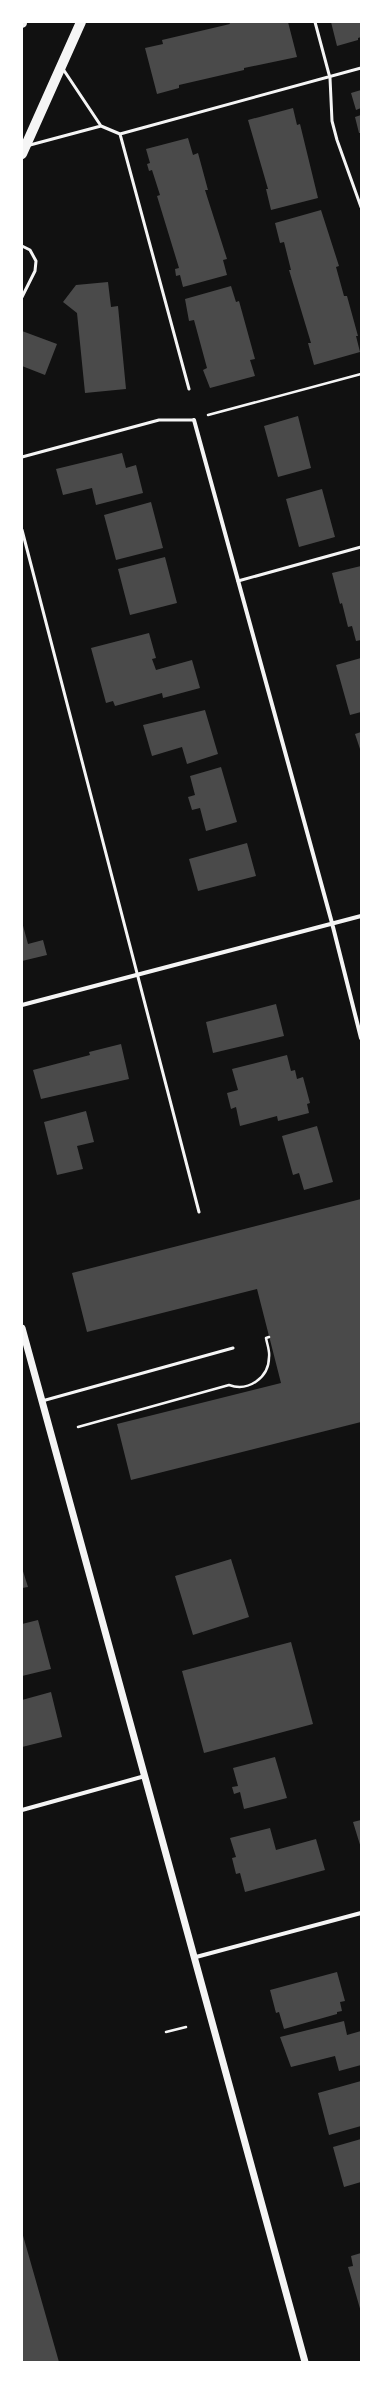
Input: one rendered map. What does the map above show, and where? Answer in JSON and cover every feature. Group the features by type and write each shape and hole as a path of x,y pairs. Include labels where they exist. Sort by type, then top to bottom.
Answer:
{"main road":[{"path":"24,150 81,22"}],"street":[{"path":"194,420 332,923 361,1038"},
{"path":"22,1005 361,916"},
{"path":"22,1328 196,1957 305,2362"},
{"path":"22,1810 145,1776"},
{"path":"196,1957 361,1913"}],"lane":[{"path":"315,22 330,78 332,121 337,140 361,207"},
{"path":"62,67 100,126 120,134 330,78 361,68"},
{"path":"24,150 100,126"},
{"path":"120,134 189,389"},
{"path":"22,246 30,250 36,261 35,271 22,297"},
{"path":"22,457 159,420 194,420"},
{"path":"22,530 199,1212"},
{"path":"238,581 361,547"},
{"path":"42,1401 233,1348"}],"path":[{"path":"189,389 208,416 361,374"},
{"path":"78,1427 229,1385 237,1388 255,1383 266,1369 270,1357 266,1338 269,1337"},
{"path":"166,2032 186,2027"}],"building":[{"path":"229,22 288,22 297,57 244,68 244,70 179,85 179,88 157,94 145,48 163,44 162,40 230,24"},
{"path":"331,22 361,22 361,37 358,38 358,40 337,46"},
{"path":"361,90 361,108 356,110 351,93"},
{"path":"293,108 297,125 300,124 318,198 271,210 266,189 268,189 248,120"},
{"path":"361,115 361,133 359,133 355,117"},
{"path":"188,138 193,155 198,153 208,190 205,190 227,259 223,260 227,275 183,287 180,275 176,276 175,269 179,268 157,196 160,195 152,170 149,171 147,164 150,163 146,149"},
{"path":"321,210 339,266 336,267 344,296 347,296 358,336 356,336 360,352 314,365 308,343 311,343 289,270 291,270 284,242 280,243 275,223"},
{"path":"108,282 111,307 118,306 126,389 85,393 77,313 63,302 76,285"},
{"path":"231,286 236,302 239,301 255,359 250,360 255,376 210,388 203,370 207,368 194,320 189,321 185,299"},
{"path":"22,331 57,344 45,375 22,366"},
{"path":"298,416 311,468 278,477 264,426"},
{"path":"122,453 126,468 136,465 143,493 96,505 92,488 63,495 56,469"},
{"path":"322,489 335,537 299,547 286,499"},
{"path":"151,502 163,548 116,560 104,515"},
{"path":"165,557 177,603 130,615 118,569"},
{"path":"361,566 361,640 356,641 352,626 348,627 332,573"},
{"path":"149,633 156,658 152,659 156,670 192,660 200,688 163,698 162,693 115,706 113,701 106,703 91,648"},
{"path":"361,658 361,712 350,715 336,665"},
{"path":"205,710 218,754 187,764 182,747 152,756 143,725"},
{"path":"361,732 361,752 355,734"},
{"path":"221,767 237,822 206,831 200,808 192,810 188,797 195,795 190,776"},
{"path":"247,843 256,876 198,891 189,859"},
{"path":"22,922 28,944 43,940 47,955 22,961"},
{"path":"276,1004 284,1036 213,1053 206,1022"},
{"path":"121,1044 129,1079 41,1099 33,1070 90,1055 89,1052"},
{"path":"287,1055 291,1071 295,1070 297,1079 303,1077 310,1103 307,1104 309,1113 278,1121 277,1116 240,1126 236,1107 231,1109 227,1093 238,1090 232,1069"},
{"path":"86,1111 94,1142 77,1146 83,1169 57,1175 44,1122"},
{"path":"317,1126 333,1182 304,1190 299,1173 293,1175 282,1136"},
{"path":"361,1199 361,1422 131,1480 117,1424 281,1383 257,1289 87,1332 72,1273"},
{"path":"231,1559 249,1617 193,1635 175,1576"},
{"path":"22,1568 28,1587 22,1588"},
{"path":"38,1620 51,1669 22,1676 22,1624"},
{"path":"291,1642 313,1724 204,1753 182,1671"},
{"path":"51,1692 62,1737 22,1747 22,1700"},
{"path":"275,1757 287,1798 244,1809 240,1792 234,1794 232,1787 238,1786 233,1768"},
{"path":"361,1820 361,1848 353,1822"},
{"path":"270,1828 276,1850 316,1839 325,1870 245,1892 240,1873 236,1874 232,1858 236,1857 230,1838"},
{"path":"337,1972 345,2001 340,2002 342,2011 337,2012 337,2014 284,2029 279,2012 276,2013 270,1990"},
{"path":"344,2021 347,2035 361,2031 361,2065 339,2071 335,2056 291,2067 280,2037"},
{"path":"361,2081 361,2126 329,2135 318,2093"},
{"path":"361,2139 361,2182 344,2187 333,2147"},
{"path":"22,2232 59,2362 22,2362"},
{"path":"361,2253 361,2312 348,2267 353,2266 351,2256"}]}
